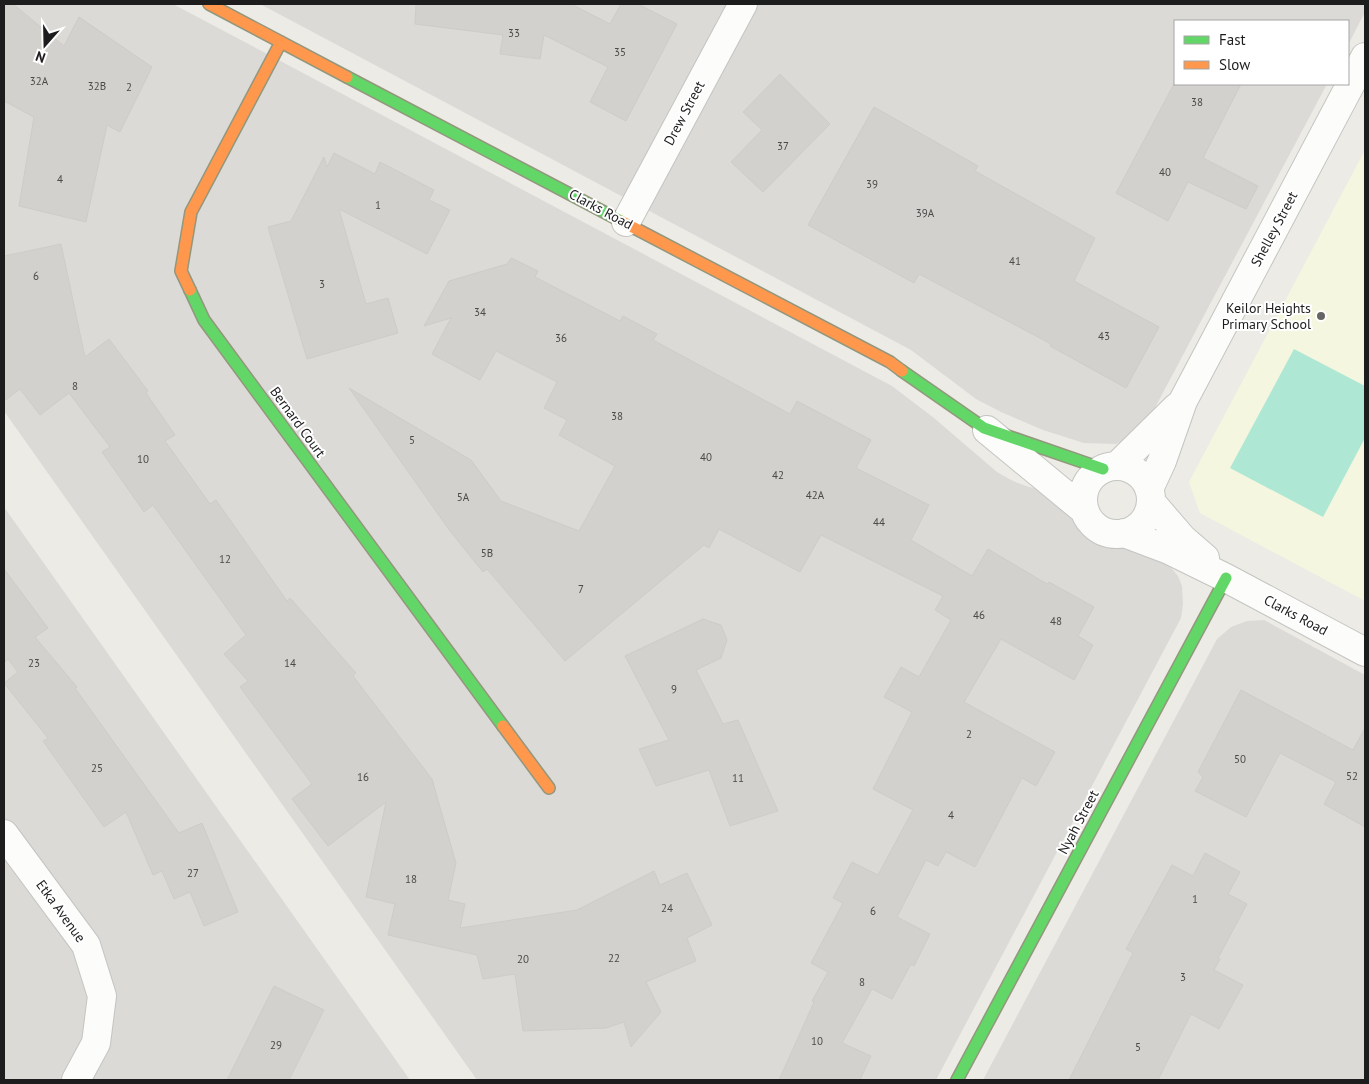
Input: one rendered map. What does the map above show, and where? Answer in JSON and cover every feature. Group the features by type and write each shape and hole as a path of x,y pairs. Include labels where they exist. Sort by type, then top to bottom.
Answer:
{"street":[{"name":"Clarks Road","path":"209,4 890,362 984,428 1084,510"},
{"name":"Drew Street","path":"626,222 742,4"},
{"name":"Bernard Court","path":"281,42 191,212 181,271 204,320 549,788"},
{"name":"Shelley Street","path":"1150,495 1183,401 1365,58"},
{"name":"Shelley Street","path":"1110,467 1183,401"},
{"name":"Clarks Road","path":"984,428 1110,467"},
{"path":"1110,467 1128,467 1137,472 1144,480 1150,495 1148,514 1134,530 1124,533 1113,534 1104,532 1095,526 1084,510 1084,491 1088,481 1110,467"},
{"name":"Clarks Road","path":"1150,495 1182,538 1226,578"},
{"name":"Clarks Road","path":"1124,533 1169,550 1226,578 1365,652"},
{"name":"Nyah Street","path":"957,1080 1226,578"},
{"name":"Etka Avenue","path":"4,834 86,945 102,996 96,1043 76,1080"}],"shaded area":[{"path":"4,4 173,4 892,386 934,418 997,472 1029,487 1049,491 1070,515 1093,535 1112,544 1138,551 1167,563 1178,576 1182,586 1183,604 1181,618 936,1080 477,1080 4,411"},
{"path":"260,4 1365,4 1365,12 1349,43 1349,20 1174,20 1174,85 1326,85 1149,419 1133,436 1116,444 1084,443 1043,430 976,399 911,350"},
{"name":"Keilor Heights Primary School","path":"1365,150 1365,601 1200,513 1189,482"},
{"path":"4,507 410,1080 4,1080"},
{"path":"1264,620 1365,675 1365,1080 983,1080 1217,639 1231,627 1247,621"}],"green space":[{"path":"1294,349 1365,386 1365,438 1323,517 1230,468"}],"building":[{"path":"4,4 13,4 64,46 79,17 152,67 120,132 107,125 86,222 19,206 34,117 4,101"},
{"path":"416,4 571,4 610,24 621,4 638,4 677,24 626,121 590,102 608,67 544,35 540,59 500,54 503,35 415,24"},
{"path":"780,74 830,124 763,192 731,162 762,130 743,112"},
{"path":"1174,84 1240,85 1203,158 1258,186 1246,209 1188,182 1168,221 1116,193"},
{"path":"874,107 978,166 975,171 1095,238 1074,281 1159,327 1126,388 1050,346 1051,344 919,274 914,283 808,225"},
{"path":"334,153 375,174 380,162 434,190 429,200 450,210 427,254 339,209 366,304 388,298 398,333 307,359 268,227 291,221 324,157 327,167"},
{"path":"61,244 85,357 109,339 148,391 146,393 175,435 165,441 210,504 216,500 287,601 290,598 356,673 353,676 432,779 456,863 448,900 465,904 460,928 577,910 654,871 660,885 687,873 712,925 687,938 696,961 646,982 661,1012 631,1047 624,1022 606,1028 523,1031 515,974 483,979 477,955 388,935 395,904 366,897 386,802 328,846 292,799 312,784 240,687 248,681 224,654 246,635 153,505 144,512 102,452 110,447 69,393 40,415 20,389 4,401 4,256"},
{"path":"511,258 538,271 535,277 620,321 623,316 657,334 653,340 790,414 797,401 871,440 856,468 929,505 911,540 972,576 988,549 1047,584 1049,582 1094,607 1078,636 1093,645 1074,680 1001,639 964,702 1055,752 1036,786 1022,778 975,867 946,852 938,866 926,860 897,917 930,934 914,966 911,964 892,999 872,989 842,1043 871,1056 860,1080 779,1080 814,1002 812,1001 828,972 811,963 843,903 833,898 852,862 878,875 913,810 873,789 912,712 884,697 901,667 919,677 951,620 935,610 943,596 821,535 800,572 719,529 709,548 704,545 565,661 487,569 483,572 450,531 349,388 471,460 501,501 579,531 615,466 559,435 567,420 544,408 557,382 496,351 480,380 432,354 451,318 424,326 449,281 507,264"},
{"path":"4,569 48,628 35,637 77,687 75,688 179,833 202,823 238,912 204,926 190,892 174,899 162,871 153,875 126,812 104,827 43,741 48,738 4,683 18,672 8,659 4,663"},
{"path":"703,619 721,625 727,640 721,658 696,670 723,724 738,720 778,811 730,826 709,770 656,786 639,749 669,740 625,656"},
{"path":"1241,690 1353,750 1365,728 1365,827 1324,804 1336,782 1280,753 1246,817 1195,791 1203,777 1198,772"},
{"path":"1205,853 1240,872 1228,894 1247,904 1218,958 1220,959 1214,970 1243,985 1219,1029 1191,1014 1158,1080 1069,1080 1133,953 1126,949 1172,865 1193,876"},
{"path":"274,986 324,1010 289,1080 227,1080"}],"traffic: fast":[{"path":"347,77 621,221"},
{"path":"190,290 204,320 503,726"},
{"path":"902,371 984,428 1103,469"},
{"path":"957,1080 1226,578"}],"traffic: slow":[{"path":"209,4 347,77"},
{"path":"190,290 181,271 191,212 281,42"},
{"path":"621,221 890,362 902,371"},
{"path":"503,726 549,788"}],"place":[{"name":"Keilor Heights Primary School","path":"1321,316"}]}
